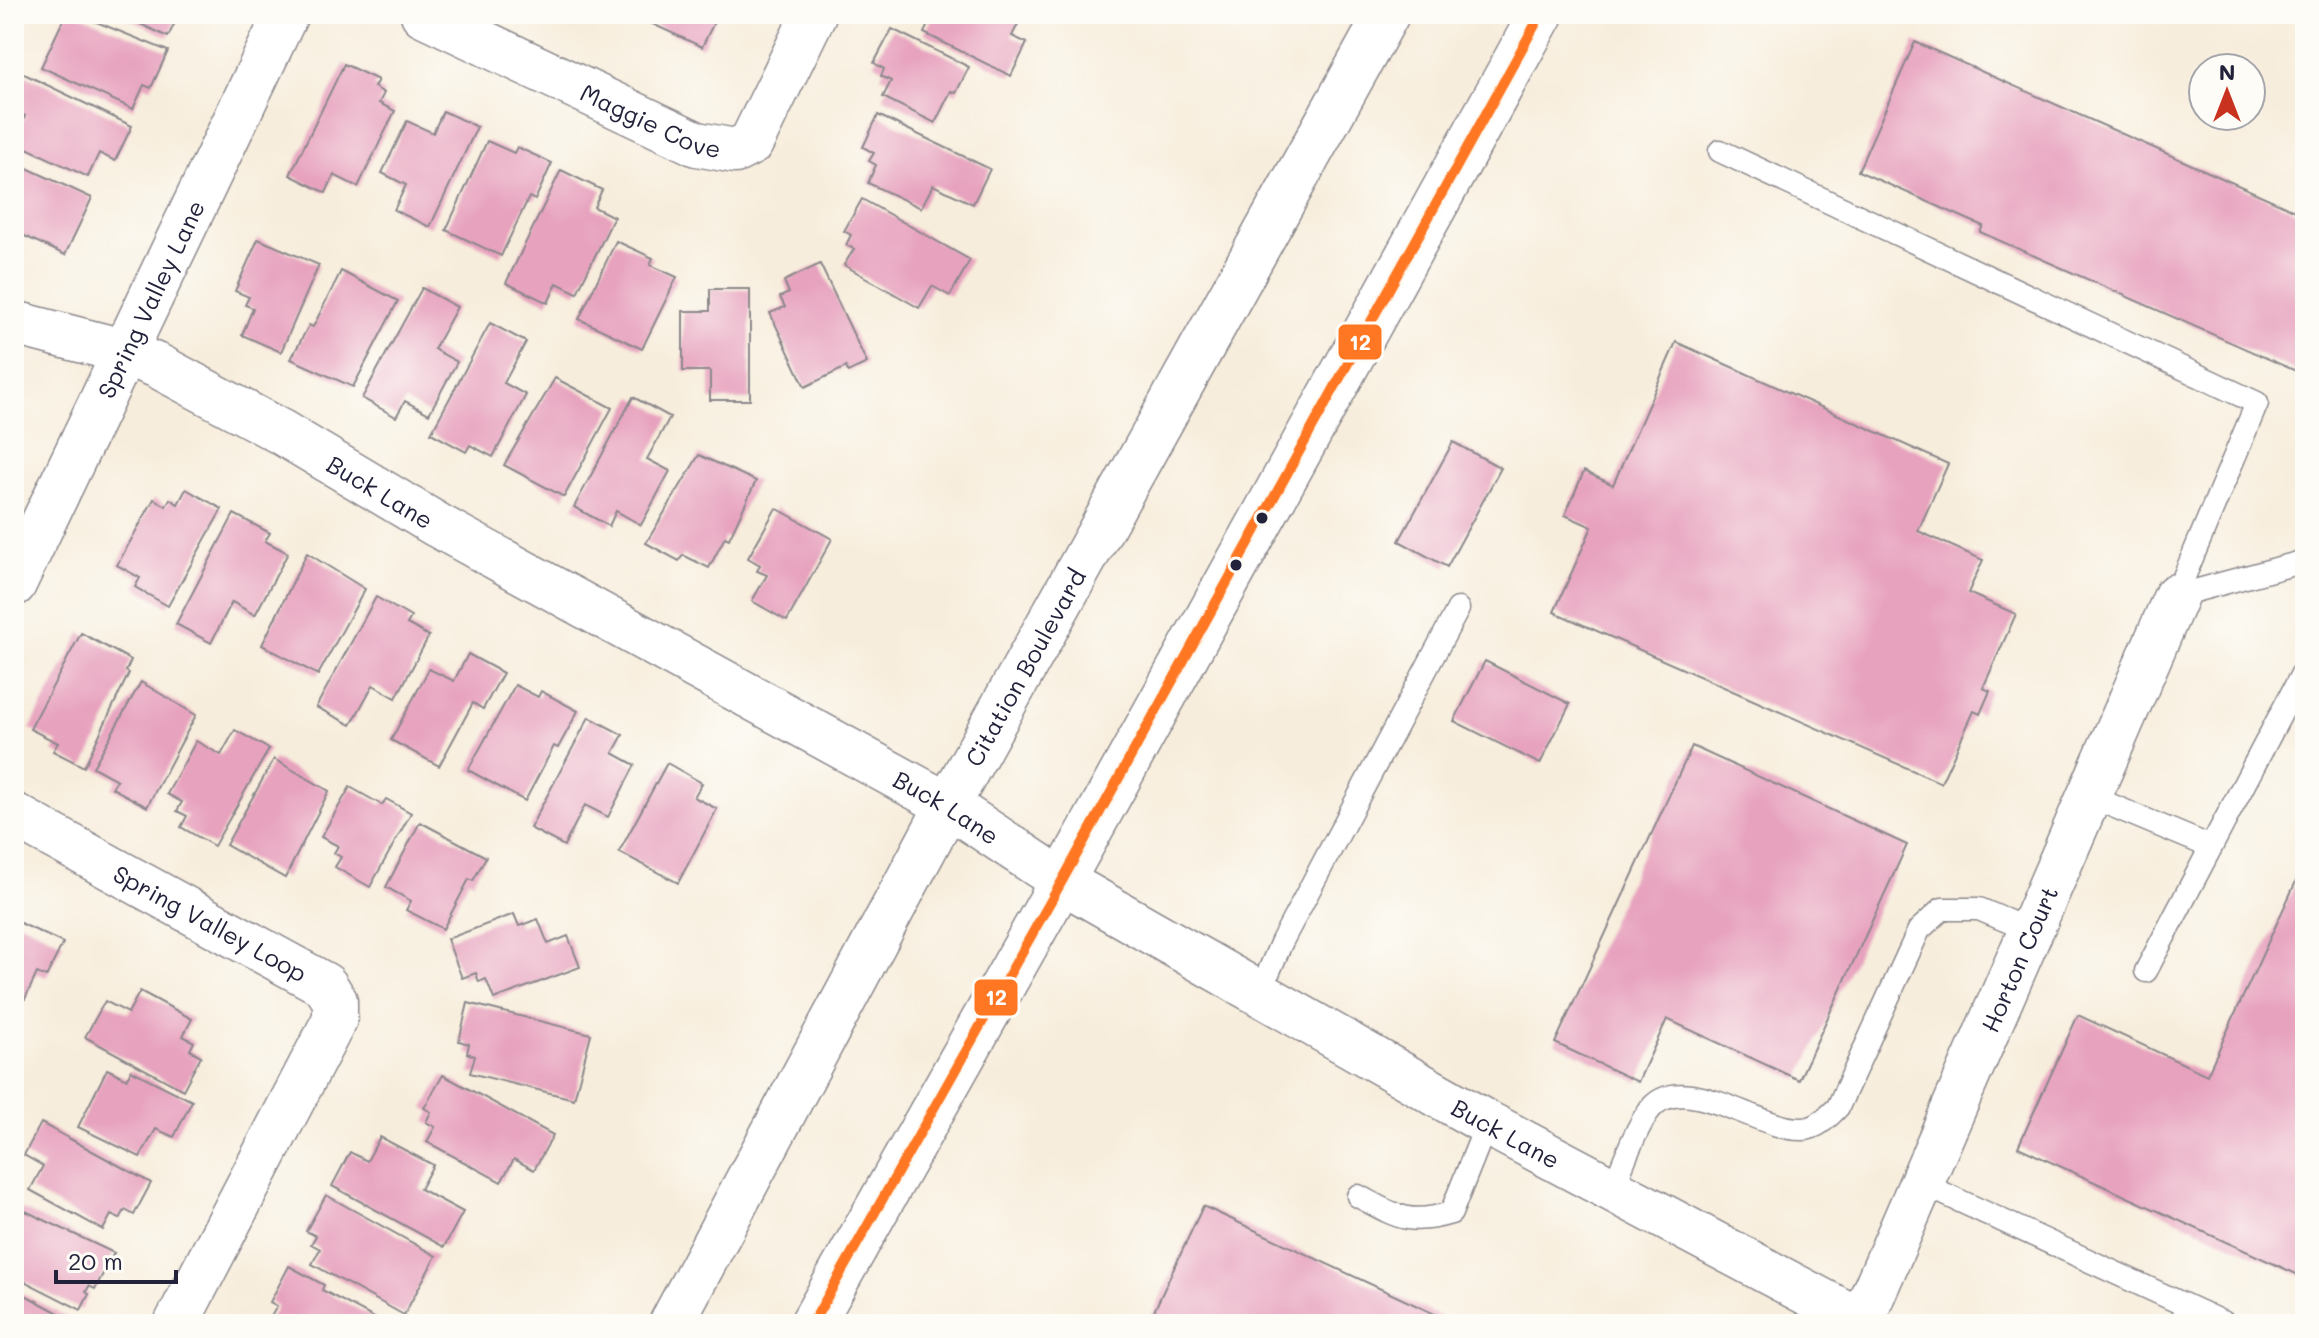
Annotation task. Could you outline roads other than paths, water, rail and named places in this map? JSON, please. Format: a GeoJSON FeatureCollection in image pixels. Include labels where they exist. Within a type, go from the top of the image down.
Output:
{"type":"FeatureCollection","features":[{"type":"Feature","properties":{"kind":"street","name":"Spring Valley Lane"},"geometry":{"type":"LineString","coordinates":[[14,584],[286,14]]}},
{"type":"Feature","properties":{"kind":"street","name":"Maggie Cove"},"geometry":{"type":"LineString","coordinates":[[423,14],[697,144],[735,151],[751,143],[814,14]]}},
{"type":"Feature","properties":{"kind":"street","name":"Citation Boulevard"},"geometry":{"type":"LineString","coordinates":[[671,1324],[948,805],[1387,14]]}},
{"type":"Feature","properties":{"kind":"street"},"geometry":{"type":"LineString","coordinates":[[812,1324],[1062,881],[1541,14]]}},
{"type":"Feature","properties":{"kind":"street","name":"Buck Lane"},"geometry":{"type":"LineString","coordinates":[[14,323],[57,331],[158,366],[281,432],[437,525],[948,805],[1062,881],[1487,1123],[1864,1323]]}},
{"type":"Feature","properties":{"kind":"street","name":"Horton Court"},"geometry":{"type":"LineString","coordinates":[[1864,1323],[1921,1183],[2176,596]]}},
{"type":"Feature","properties":{"kind":"street","name":"Spring Valley Loop"},"geometry":{"type":"LineString","coordinates":[[14,815],[325,985],[335,1001],[335,1019],[176,1324]]}},
{"type":"Feature","properties":{"kind":"lane"},"geometry":{"type":"LineString","coordinates":[[1720,151],[2257,403],[2176,596]]}},
{"type":"Feature","properties":{"kind":"lane"},"geometry":{"type":"LineString","coordinates":[[2176,596],[2305,561]]}},
{"type":"Feature","properties":{"kind":"lane"},"geometry":{"type":"LineString","coordinates":[[1260,992],[1282,941],[1458,609]]}},
{"type":"Feature","properties":{"kind":"lane"},"geometry":{"type":"LineString","coordinates":[[2146,971],[2305,668]]}},
{"type":"Feature","properties":{"kind":"lane"},"geometry":{"type":"LineString","coordinates":[[2089,796],[2211,847]]}},
{"type":"Feature","properties":{"kind":"lane"},"geometry":{"type":"LineString","coordinates":[[1612,1190],[1649,1110],[1678,1095],[1694,1095],[1783,1127],[1804,1129],[1819,1125],[1838,1107],[1919,930],[1942,909],[1979,909],[2031,931]]}},
{"type":"Feature","properties":{"kind":"lane"},"geometry":{"type":"LineString","coordinates":[[1358,1196],[1406,1221],[1427,1221],[1451,1213],[1487,1123]]}},
{"type":"Feature","properties":{"kind":"lane"},"geometry":{"type":"LineString","coordinates":[[1921,1183],[2187,1316],[2226,1324]]}}]}
